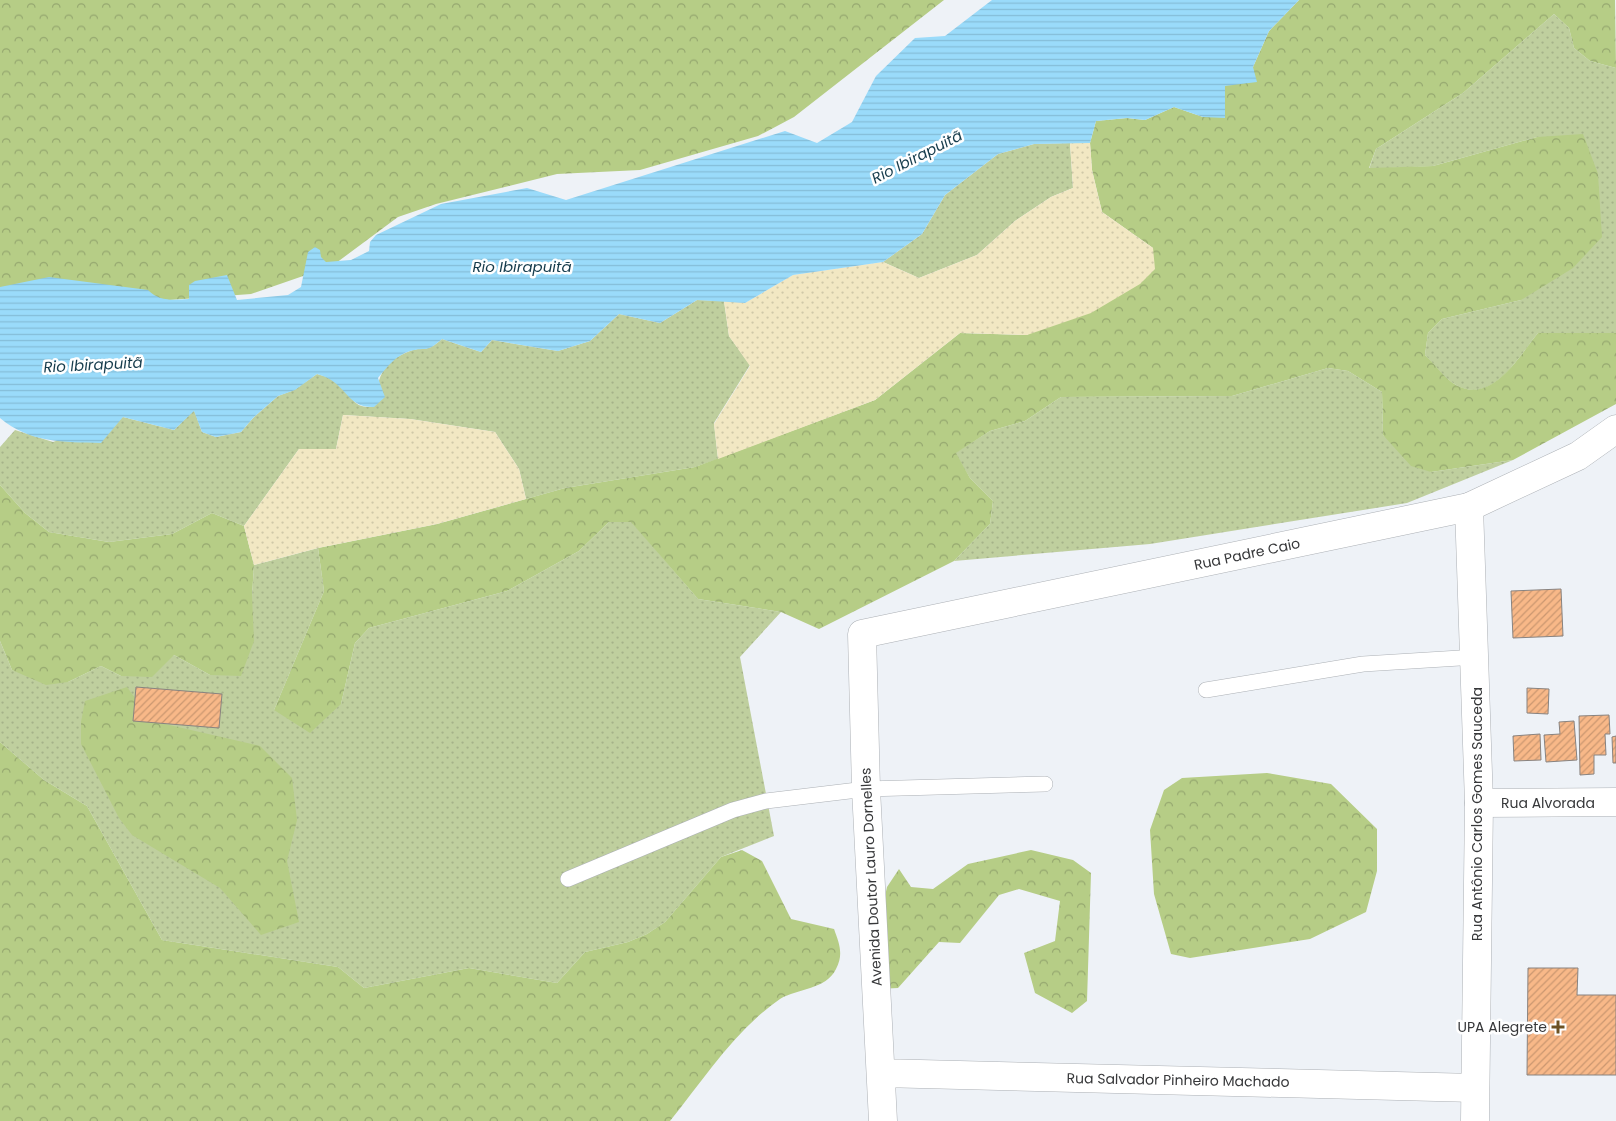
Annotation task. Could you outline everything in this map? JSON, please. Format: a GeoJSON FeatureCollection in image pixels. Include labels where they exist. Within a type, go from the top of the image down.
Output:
{"type":"FeatureCollection","features":[{"type":"Feature","properties":{"kind":"street","name":"Rua Padre Caio"},"geometry":{"type":"LineString","coordinates":[[862,634],[1469,508],[1578,456],[1616,429]]}},
{"type":"Feature","properties":{"kind":"street","name":"Rua Antônio Carlos Gomes Sauceda"},"geometry":{"type":"LineString","coordinates":[[1469,508],[1480,803],[1475,1121]]}},
{"type":"Feature","properties":{"kind":"street","name":"Avenida Doutor Lauro Dornelles"},"geometry":{"type":"LineString","coordinates":[[862,634],[866,789],[883,1121]]}},
{"type":"Feature","properties":{"kind":"street","name":"Rua Alvorada"},"geometry":{"type":"LineString","coordinates":[[1480,803],[1616,802]]}},
{"type":"Feature","properties":{"kind":"street","name":"Rua Salvador Pinheiro Machado"},"geometry":{"type":"LineString","coordinates":[[881,1073],[1475,1088]]}},
{"type":"Feature","properties":{"kind":"lane"},"geometry":{"type":"LineString","coordinates":[[1206,690],[1363,664],[1476,657]]}},
{"type":"Feature","properties":{"kind":"lane"},"geometry":{"type":"LineString","coordinates":[[568,879],[733,810],[766,801],[866,789],[1045,784]]}},
{"type":"Feature","properties":{"kind":"green space"},"geometry":{"type":"Polygon","coordinates":[[[0,0],[944,0],[794,117],[758,136],[640,170],[557,174],[436,204],[398,217],[332,266],[251,294],[169,300],[0,288],[0,0]]]}},
{"type":"Feature","properties":{"kind":"green space"},"geometry":{"type":"Polygon","coordinates":[[[1299,0],[1615,0],[1616,68],[1590,61],[1574,48],[1569,28],[1554,14],[1463,93],[1376,149],[1369,168],[1433,166],[1537,137],[1583,134],[1598,174],[1602,237],[1573,268],[1521,300],[1442,319],[1428,333],[1425,355],[1456,385],[1469,389],[1481,389],[1503,375],[1538,333],[1616,333],[1616,404],[1513,460],[1431,472],[1411,466],[1383,435],[1382,392],[1348,371],[1328,368],[1232,396],[1061,397],[1025,421],[990,431],[956,453],[970,478],[993,501],[990,524],[954,561],[819,629],[781,612],[698,599],[631,522],[609,522],[579,551],[507,591],[369,628],[355,643],[341,704],[310,733],[274,710],[324,591],[318,548],[437,524],[565,488],[695,467],[875,400],[960,333],[1027,335],[1153,248],[1102,212],[1092,170],[1090,143],[1096,121],[1127,118],[1145,120],[1174,107],[1203,117],[1225,86],[1253,67],[1269,31],[1299,0]]]}},
{"type":"Feature","properties":{"kind":"green space"},"geometry":{"type":"Polygon","coordinates":[[[1554,14],[1569,28],[1574,48],[1590,61],[1616,68],[1616,333],[1538,333],[1503,376],[1493,384],[1481,389],[1469,390],[1452,382],[1425,355],[1428,333],[1442,319],[1521,300],[1537,137],[1433,166],[1369,169],[1376,149],[1463,93],[1554,14]]]}},
{"type":"Feature","properties":{"kind":"green space"},"geometry":{"type":"Polygon","coordinates":[[[1070,143],[1073,188],[1051,197],[1015,221],[977,255],[919,278],[883,262],[922,234],[945,195],[998,154],[1034,144],[1070,143]]]}},
{"type":"Feature","properties":{"kind":"green space"},"geometry":{"type":"Polygon","coordinates":[[[697,300],[724,301],[729,336],[750,365],[714,423],[718,459],[695,467],[565,488],[526,499],[519,469],[495,432],[410,419],[343,415],[336,449],[299,449],[244,526],[212,513],[172,534],[109,542],[49,532],[25,513],[0,485],[0,447],[15,430],[53,442],[123,417],[174,430],[194,410],[202,432],[216,437],[241,432],[253,418],[278,396],[294,390],[317,374],[336,381],[356,403],[374,407],[379,380],[386,366],[392,360],[416,349],[429,348],[442,339],[481,352],[492,340],[558,351],[590,341],[619,314],[660,323],[697,300]]]}},
{"type":"Feature","properties":{"kind":"green space"},"geometry":{"type":"Polygon","coordinates":[[[1328,368],[1348,371],[1382,392],[1383,435],[1431,472],[1513,460],[1407,503],[1150,544],[954,561],[990,524],[993,501],[970,478],[955,453],[990,431],[1025,421],[1061,397],[1232,396],[1328,368]]]}},
{"type":"Feature","properties":{"kind":"green space"},"geometry":{"type":"Polygon","coordinates":[[[0,485],[25,513],[49,532],[109,542],[172,534],[212,513],[244,526],[254,565],[252,596],[254,641],[241,676],[210,675],[174,655],[152,677],[121,676],[101,666],[68,682],[46,685],[12,670],[0,641],[0,485]]]}},
{"type":"Feature","properties":{"kind":"green space"},"geometry":{"type":"Polygon","coordinates":[[[631,521],[698,599],[781,612],[740,657],[774,836],[721,857],[665,922],[647,934],[628,942],[585,952],[557,983],[469,968],[364,988],[338,967],[162,940],[87,806],[44,780],[0,742],[0,641],[12,670],[68,682],[101,666],[121,676],[174,655],[210,675],[252,596],[254,565],[318,548],[324,591],[274,710],[341,704],[355,643],[369,628],[507,591],[579,551],[609,522],[631,521]]]}},
{"type":"Feature","properties":{"kind":"green space"},"geometry":{"type":"Polygon","coordinates":[[[127,687],[152,721],[260,746],[292,778],[297,820],[287,861],[299,922],[261,935],[220,888],[132,835],[119,818],[81,744],[81,722],[85,701],[127,687]]]}},
{"type":"Feature","properties":{"kind":"green space"},"geometry":{"type":"Polygon","coordinates":[[[0,742],[44,780],[87,806],[162,940],[338,967],[364,988],[469,968],[557,983],[585,952],[628,942],[647,934],[665,922],[721,857],[742,850],[762,861],[791,919],[834,929],[839,944],[840,958],[836,969],[826,981],[780,999],[749,1025],[734,1040],[670,1121],[0,1121],[0,742]]]}},
{"type":"Feature","properties":{"kind":"green space"},"geometry":{"type":"Polygon","coordinates":[[[1267,773],[1331,784],[1377,829],[1377,871],[1366,912],[1310,939],[1190,958],[1171,954],[1154,894],[1150,830],[1164,790],[1182,778],[1267,773]]]}},
{"type":"Feature","properties":{"kind":"green space"},"geometry":{"type":"Polygon","coordinates":[[[1031,850],[1073,860],[1091,873],[1087,1001],[1072,1013],[1035,993],[1024,953],[1055,941],[1060,901],[1019,889],[999,895],[960,943],[939,942],[898,988],[878,989],[874,947],[887,887],[899,869],[911,887],[933,889],[968,864],[1031,850]]]}},
{"type":"Feature","properties":{"kind":"sand"},"geometry":{"type":"Polygon","coordinates":[[[1070,143],[1090,143],[1092,170],[1102,212],[1153,248],[1155,269],[1140,284],[1091,313],[1027,335],[960,333],[875,400],[718,459],[714,424],[750,366],[729,336],[724,301],[745,303],[793,275],[883,262],[919,278],[977,255],[1015,221],[1051,197],[1073,188],[1070,143]]]}},
{"type":"Feature","properties":{"kind":"sand"},"geometry":{"type":"Polygon","coordinates":[[[343,415],[410,419],[495,432],[519,469],[526,499],[437,524],[318,548],[254,565],[244,526],[299,449],[336,449],[343,415]]]}},
{"type":"Feature","properties":{"kind":"water","name":"Rio Ibirapuitã"},"geometry":{"type":"Polygon","coordinates":[[[992,0],[1299,0],[1269,31],[1253,67],[1257,82],[1225,86],[1225,118],[1203,117],[1174,107],[1145,120],[1127,118],[1096,121],[1090,143],[1034,144],[998,154],[945,195],[922,234],[883,262],[793,275],[745,303],[697,300],[660,323],[619,314],[590,341],[558,351],[492,340],[481,352],[442,339],[429,348],[410,351],[392,362],[378,378],[385,397],[374,407],[357,403],[335,383],[317,374],[295,390],[278,396],[253,418],[241,432],[216,437],[202,432],[194,411],[174,430],[123,417],[101,443],[48,440],[35,437],[11,426],[0,418],[0,287],[49,277],[148,290],[157,297],[178,300],[189,299],[189,285],[195,281],[227,275],[237,300],[288,295],[301,287],[308,252],[315,247],[320,250],[321,257],[326,262],[351,260],[369,251],[370,242],[376,235],[441,204],[527,188],[566,200],[785,131],[817,143],[852,122],[876,76],[915,38],[945,36],[992,0]]]}},
{"type":"Feature","properties":{"kind":"building"},"geometry":{"type":"Polygon","coordinates":[[[1561,589],[1563,636],[1513,638],[1511,591],[1561,589]]]}},
{"type":"Feature","properties":{"kind":"building"},"geometry":{"type":"Polygon","coordinates":[[[136,687],[222,694],[219,728],[133,721],[136,687]]]}},
{"type":"Feature","properties":{"kind":"building"},"geometry":{"type":"Polygon","coordinates":[[[1527,688],[1549,689],[1548,714],[1527,713],[1527,688]]]}},
{"type":"Feature","properties":{"kind":"building"},"geometry":{"type":"Polygon","coordinates":[[[1609,715],[1610,734],[1605,734],[1606,755],[1594,755],[1594,774],[1580,775],[1579,716],[1609,715]]]}},
{"type":"Feature","properties":{"kind":"building"},"geometry":{"type":"Polygon","coordinates":[[[1574,721],[1577,760],[1546,762],[1544,735],[1560,734],[1559,722],[1574,721]]]}},
{"type":"Feature","properties":{"kind":"building"},"geometry":{"type":"Polygon","coordinates":[[[1540,734],[1541,760],[1514,761],[1513,736],[1540,734]]]}},
{"type":"Feature","properties":{"kind":"building"},"geometry":{"type":"Polygon","coordinates":[[[1616,736],[1616,763],[1613,763],[1612,737],[1616,736]]]}},
{"type":"Feature","properties":{"kind":"building"},"geometry":{"type":"Polygon","coordinates":[[[1528,968],[1578,968],[1577,995],[1616,995],[1616,1075],[1527,1075],[1528,968]]]}},
{"type":"Feature","properties":{"kind":"place","name":"UPA Alegrete"},"geometry":{"type":"Point","coordinates":[1558,1027]}}]}
